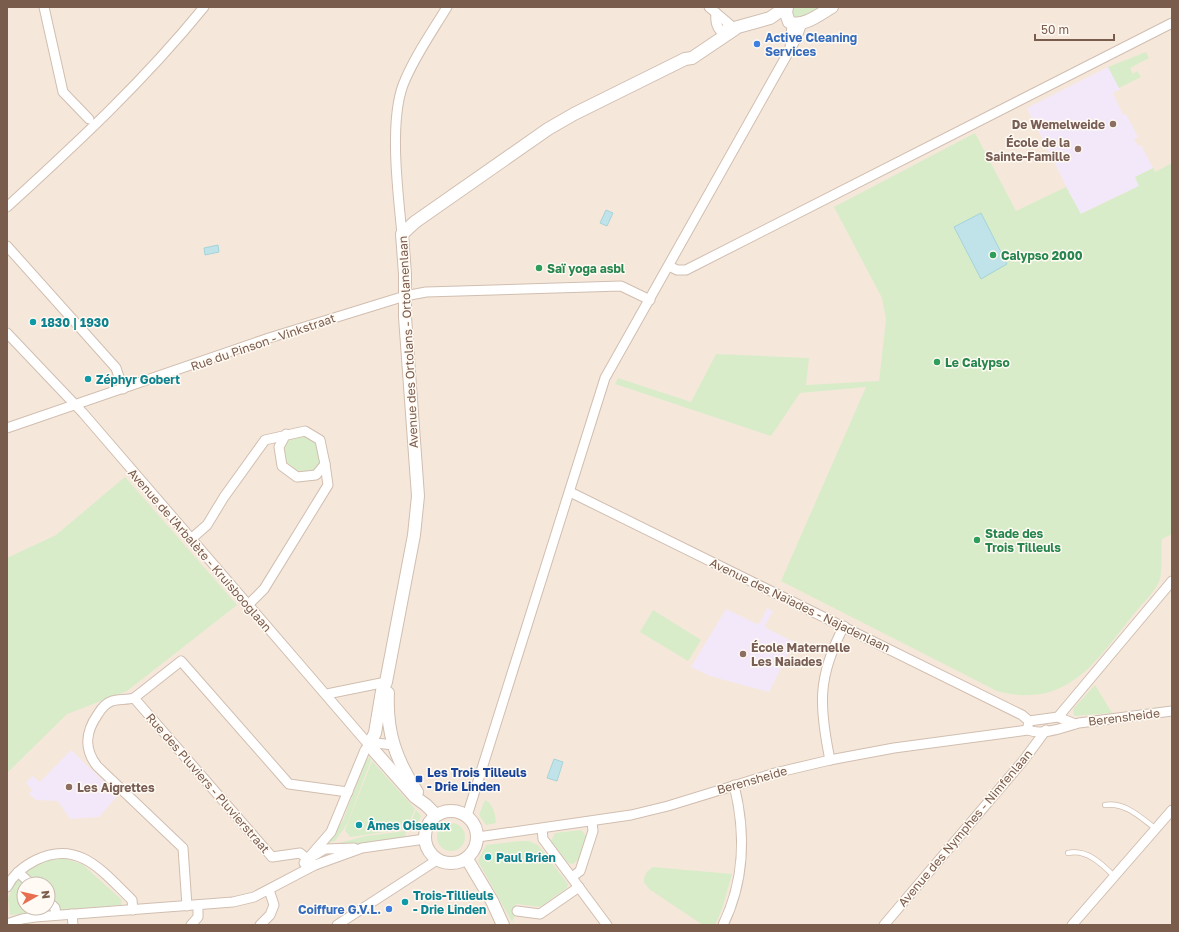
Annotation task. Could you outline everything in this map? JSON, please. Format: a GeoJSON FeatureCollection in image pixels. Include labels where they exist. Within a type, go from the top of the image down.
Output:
{"type":"FeatureCollection","features":[{"type":"Feature","properties":{"kind":"street"},"geometry":{"type":"LineString","coordinates":[[44,7],[63,92],[88,119]]}},
{"type":"Feature","properties":{"kind":"street"},"geometry":{"type":"LineString","coordinates":[[7,207],[106,115],[140,81],[176,42],[204,7]]}},
{"type":"Feature","properties":{"kind":"street","name":"Avenue des Ortolans - Ortolanenlaan"},"geometry":{"type":"LineString","coordinates":[[369,745],[375,733],[382,691],[385,684],[414,535],[418,496],[405,317],[396,118],[399,98],[411,68],[446,7]]}},
{"type":"Feature","properties":{"kind":"street"},"geometry":{"type":"LineString","coordinates":[[402,234],[415,222],[548,129],[574,114],[685,59],[692,58],[705,51],[726,32],[770,18],[791,16],[831,7]]}},
{"type":"Feature","properties":{"kind":"street"},"geometry":{"type":"LineString","coordinates":[[713,9],[726,32]]}},
{"type":"Feature","properties":{"kind":"street"},"geometry":{"type":"LineString","coordinates":[[713,9],[715,20],[726,32]]}},
{"type":"Feature","properties":{"kind":"street"},"geometry":{"type":"LineString","coordinates":[[467,816],[605,378],[790,48],[791,16]]}},
{"type":"Feature","properties":{"kind":"street"},"geometry":{"type":"LineString","coordinates":[[669,266],[677,270],[686,270],[1172,23]]}},
{"type":"Feature","properties":{"kind":"street"},"geometry":{"type":"LineString","coordinates":[[7,246],[116,368],[123,389]]}},
{"type":"Feature","properties":{"kind":"street","name":"Rue du Pinson - Vinkstraat"},"geometry":{"type":"LineString","coordinates":[[7,428],[75,406],[269,338],[405,296],[426,292],[621,286],[650,300]]}},
{"type":"Feature","properties":{"kind":"street","name":"Avenue de l'Arbalète - Kruisbooglaan"},"geometry":{"type":"LineString","coordinates":[[7,333],[83,413],[248,605],[327,694],[380,759],[415,797],[426,804],[436,815]]}},
{"type":"Feature","properties":{"kind":"street"},"geometry":{"type":"LineString","coordinates":[[191,539],[207,525],[224,497],[265,440],[286,434],[305,431],[320,440],[328,485],[264,589],[248,605]]}},
{"type":"Feature","properties":{"kind":"street"},"geometry":{"type":"LineString","coordinates":[[286,434],[279,447],[282,466],[297,477],[316,475],[325,464]]}},
{"type":"Feature","properties":{"kind":"street","name":"Avenue des Naïades - Najadenlaan"},"geometry":{"type":"LineString","coordinates":[[570,492],[1022,715],[1028,726]]}},
{"type":"Feature","properties":{"kind":"street"},"geometry":{"type":"LineString","coordinates":[[1058,717],[1172,581]]}},
{"type":"Feature","properties":{"kind":"street"},"geometry":{"type":"LineString","coordinates":[[830,760],[822,720],[822,694],[828,659],[844,626]]}},
{"type":"Feature","properties":{"kind":"street"},"geometry":{"type":"LineString","coordinates":[[187,906],[183,848],[97,766],[89,752],[87,740],[88,732],[101,709],[112,701],[134,698],[181,661],[289,784],[348,792]]}},
{"type":"Feature","properties":{"kind":"street"},"geometry":{"type":"LineString","coordinates":[[327,694],[385,684]]}},
{"type":"Feature","properties":{"kind":"street","name":"Avenue des Ortolans - Ortolanenlaan"},"geometry":{"type":"LineString","coordinates":[[385,684],[388,692],[387,707],[394,749],[426,804]]}},
{"type":"Feature","properties":{"kind":"street","name":"Rue des Pluviers - Pluvierstraat"},"geometry":{"type":"LineString","coordinates":[[134,698],[272,857],[300,853],[312,862]]}},
{"type":"Feature","properties":{"kind":"street","name":"Berensheide"},"geometry":{"type":"LineString","coordinates":[[1028,726],[1034,732],[1065,728],[1075,724],[1172,711]]}},
{"type":"Feature","properties":{"kind":"street","name":"Berensheide"},"geometry":{"type":"LineString","coordinates":[[478,837],[592,822],[650,812],[775,773],[830,760],[1028,726],[1058,717],[1075,724]]}},
{"type":"Feature","properties":{"kind":"street","name":"Avenue des Nymphes - Nimfenlaan"},"geometry":{"type":"LineString","coordinates":[[884,925],[1023,761],[1046,730]]}},
{"type":"Feature","properties":{"kind":"street"},"geometry":{"type":"LineString","coordinates":[[312,862],[331,832],[365,750],[369,745],[376,743],[394,749],[390,758],[380,759]]}},
{"type":"Feature","properties":{"kind":"street"},"geometry":{"type":"LineString","coordinates":[[722,925],[733,902],[742,864],[743,833],[734,785]]}},
{"type":"Feature","properties":{"kind":"street"},"geometry":{"type":"LineString","coordinates":[[1072,925],[1172,810]]}},
{"type":"Feature","properties":{"kind":"street"},"geometry":{"type":"LineString","coordinates":[[448,811],[459,812],[467,816],[475,825],[478,837],[474,851],[467,859],[457,863],[451,864],[437,860],[427,848],[425,839],[426,830],[436,815],[448,811]]}},
{"type":"Feature","properties":{"kind":"street"},"geometry":{"type":"LineString","coordinates":[[572,878],[580,871],[593,831],[592,822]]}},
{"type":"Feature","properties":{"kind":"street"},"geometry":{"type":"LineString","coordinates":[[542,829],[543,839],[607,925]]}},
{"type":"Feature","properties":{"kind":"street"},"geometry":{"type":"LineString","coordinates":[[56,915],[198,906],[233,902],[254,897],[269,890],[312,862],[362,848],[425,839]]}},
{"type":"Feature","properties":{"kind":"street"},"geometry":{"type":"LineString","coordinates":[[7,887],[10,880],[18,872],[40,858],[63,853],[76,854],[89,860],[132,900],[133,910]]}},
{"type":"Feature","properties":{"kind":"street"},"geometry":{"type":"LineString","coordinates":[[467,859],[492,901],[503,925]]}},
{"type":"Feature","properties":{"kind":"street"},"geometry":{"type":"LineString","coordinates":[[337,925],[437,860]]}},
{"type":"Feature","properties":{"kind":"street"},"geometry":{"type":"LineString","coordinates":[[18,872],[22,876]]}},
{"type":"Feature","properties":{"kind":"street"},"geometry":{"type":"LineString","coordinates":[[517,911],[540,914],[579,887]]}},
{"type":"Feature","properties":{"kind":"street"},"geometry":{"type":"LineString","coordinates":[[260,925],[270,916],[274,905],[269,890]]}},
{"type":"Feature","properties":{"kind":"street"},"geometry":{"type":"LineString","coordinates":[[191,925],[198,917],[198,906]]}},
{"type":"Feature","properties":{"kind":"street"},"geometry":{"type":"LineString","coordinates":[[72,914],[73,925]]}},
{"type":"Feature","properties":{"kind":"street"},"geometry":{"type":"LineString","coordinates":[[7,924],[22,919],[48,916]]}},
{"type":"Feature","properties":{"kind":"lane"},"geometry":{"type":"LineString","coordinates":[[1105,805],[1114,803],[1123,806],[1156,828]]}},
{"type":"Feature","properties":{"kind":"lane"},"geometry":{"type":"LineString","coordinates":[[1068,853],[1075,851],[1097,859],[1114,876]]}},
{"type":"Feature","properties":{"kind":"shaded area"},"geometry":{"type":"Polygon","coordinates":[[[7,7],[1172,7],[1172,925],[7,925],[7,7]]]}},
{"type":"Feature","properties":{"kind":"shaded area","name":"École de la Sainte-Famille"},"geometry":{"type":"Polygon","coordinates":[[[1108,67],[1120,89],[1113,93],[1123,115],[1126,114],[1138,137],[1134,139],[1138,146],[1141,145],[1153,168],[1135,177],[1139,186],[1080,214],[1027,108],[1108,67]]]}},
{"type":"Feature","properties":{"kind":"shaded area","name":"École Maternelle Les Naiades"},"geometry":{"type":"Polygon","coordinates":[[[767,608],[773,611],[765,625],[766,628],[794,642],[769,692],[710,676],[691,667],[726,609],[757,624],[760,623],[767,608]]]}},
{"type":"Feature","properties":{"kind":"shaded area","name":"Les Aigrettes"},"geometry":{"type":"Polygon","coordinates":[[[71,750],[118,795],[99,817],[70,819],[58,801],[36,800],[29,794],[32,790],[26,783],[32,776],[40,782],[71,750]]]}},
{"type":"Feature","properties":{"kind":"green space"},"geometry":{"type":"Polygon","coordinates":[[[792,7],[823,7],[796,18],[793,16],[791,9],[792,7]]]}},
{"type":"Feature","properties":{"kind":"green space"},"geometry":{"type":"Polygon","coordinates":[[[1146,52],[1149,58],[1130,68],[1133,74],[1137,71],[1141,77],[1119,88],[1108,67],[1146,52]]]}},
{"type":"Feature","properties":{"kind":"green space"},"geometry":{"type":"Polygon","coordinates":[[[975,133],[1016,211],[1066,187],[1081,214],[1139,186],[1135,177],[1153,168],[1155,172],[1172,163],[1172,534],[1162,539],[1161,573],[1157,586],[1116,637],[1089,668],[1074,680],[1058,689],[1040,694],[1020,695],[997,691],[781,581],[866,387],[800,393],[771,436],[615,384],[618,378],[691,402],[716,354],[809,358],[806,385],[879,381],[886,320],[882,298],[834,207],[975,133]]]}},
{"type":"Feature","properties":{"kind":"green space"},"geometry":{"type":"Polygon","coordinates":[[[304,436],[319,445],[322,460],[314,472],[299,475],[285,467],[282,449],[288,440],[304,436]]]}},
{"type":"Feature","properties":{"kind":"green space"},"geometry":{"type":"Polygon","coordinates":[[[125,477],[237,605],[127,691],[67,714],[7,773],[7,558],[56,535],[125,477]]]}},
{"type":"Feature","properties":{"kind":"green space"},"geometry":{"type":"Polygon","coordinates":[[[653,610],[701,640],[688,661],[640,632],[653,610]]]}},
{"type":"Feature","properties":{"kind":"green space"},"geometry":{"type":"Polygon","coordinates":[[[1095,685],[1112,713],[1074,716],[1073,709],[1095,685]]]}},
{"type":"Feature","properties":{"kind":"green space"},"geometry":{"type":"Polygon","coordinates":[[[370,757],[371,760],[347,824],[335,841],[328,843],[343,820],[365,761],[370,757]]]}},
{"type":"Feature","properties":{"kind":"green space"},"geometry":{"type":"Polygon","coordinates":[[[372,761],[415,809],[406,829],[350,837],[345,830],[372,761]]]}},
{"type":"Feature","properties":{"kind":"green space"},"geometry":{"type":"Polygon","coordinates":[[[485,800],[492,807],[496,823],[486,825],[479,815],[485,800]]]}},
{"type":"Feature","properties":{"kind":"green space"},"geometry":{"type":"Polygon","coordinates":[[[416,810],[421,816],[416,828],[408,828],[416,810]]]}},
{"type":"Feature","properties":{"kind":"green space"},"geometry":{"type":"Polygon","coordinates":[[[451,823],[461,827],[465,837],[461,847],[451,851],[441,847],[437,837],[441,827],[451,823]]]}},
{"type":"Feature","properties":{"kind":"green space"},"geometry":{"type":"Polygon","coordinates":[[[581,830],[587,837],[579,859],[573,864],[568,863],[551,841],[555,833],[581,830]]]}},
{"type":"Feature","properties":{"kind":"green space"},"geometry":{"type":"Polygon","coordinates":[[[406,831],[405,837],[348,846],[331,845],[366,836],[406,831]]]}},
{"type":"Feature","properties":{"kind":"green space"},"geometry":{"type":"Polygon","coordinates":[[[529,841],[538,845],[568,884],[567,888],[540,907],[515,905],[516,914],[512,922],[478,861],[486,845],[529,841]]]}},
{"type":"Feature","properties":{"kind":"green space"},"geometry":{"type":"Polygon","coordinates":[[[62,858],[82,864],[122,900],[121,905],[56,911],[56,876],[22,876],[40,862],[62,858]]]}},
{"type":"Feature","properties":{"kind":"green space"},"geometry":{"type":"Polygon","coordinates":[[[653,867],[732,874],[722,909],[715,925],[703,925],[649,889],[644,882],[645,875],[653,867]]]}},
{"type":"Feature","properties":{"kind":"green space"},"geometry":{"type":"Polygon","coordinates":[[[16,882],[16,914],[10,915],[8,899],[16,882]]]}},
{"type":"Feature","properties":{"kind":"water"},"geometry":{"type":"Polygon","coordinates":[[[606,210],[613,213],[607,226],[600,223],[606,210]]]}},
{"type":"Feature","properties":{"kind":"water"},"geometry":{"type":"Polygon","coordinates":[[[981,213],[1007,264],[981,279],[954,227],[981,213]]]}},
{"type":"Feature","properties":{"kind":"water"},"geometry":{"type":"Polygon","coordinates":[[[218,245],[219,252],[205,255],[204,248],[218,245]]]}},
{"type":"Feature","properties":{"kind":"water"},"geometry":{"type":"Polygon","coordinates":[[[554,759],[563,762],[557,781],[547,778],[554,759]]]}},
{"type":"Feature","properties":{"kind":"place","name":"Active Cleaning Services"},"geometry":{"type":"Point","coordinates":[757,44]}},
{"type":"Feature","properties":{"kind":"place","name":"De Wemelweide"},"geometry":{"type":"Point","coordinates":[1113,124]}},
{"type":"Feature","properties":{"kind":"place","name":"École de la Sainte-Famille"},"geometry":{"type":"Point","coordinates":[1078,149]}},
{"type":"Feature","properties":{"kind":"place","name":"Calypso 2000"},"geometry":{"type":"Point","coordinates":[993,255]}},
{"type":"Feature","properties":{"kind":"place","name":"Saï yoga asbl"},"geometry":{"type":"Point","coordinates":[539,268]}},
{"type":"Feature","properties":{"kind":"place","name":"1830 | 1930"},"geometry":{"type":"Point","coordinates":[33,322]}},
{"type":"Feature","properties":{"kind":"place","name":"Le Calypso"},"geometry":{"type":"Point","coordinates":[937,362]}},
{"type":"Feature","properties":{"kind":"place","name":"Zéphyr Gobert"},"geometry":{"type":"Point","coordinates":[88,379]}},
{"type":"Feature","properties":{"kind":"place","name":"Stade des Trois Tilleuls"},"geometry":{"type":"Point","coordinates":[977,540]}},
{"type":"Feature","properties":{"kind":"place","name":"École Maternelle Les Naiades"},"geometry":{"type":"Point","coordinates":[743,654]}},
{"type":"Feature","properties":{"kind":"place","name":"Les Trois Tilleuls - Drie Linden"},"geometry":{"type":"Point","coordinates":[419,779]}},
{"type":"Feature","properties":{"kind":"place","name":"Les Aigrettes"},"geometry":{"type":"Point","coordinates":[69,787]}},
{"type":"Feature","properties":{"kind":"place","name":"Âmes Oiseaux"},"geometry":{"type":"Point","coordinates":[359,825]}},
{"type":"Feature","properties":{"kind":"place","name":"Paul Brien"},"geometry":{"type":"Point","coordinates":[488,857]}},
{"type":"Feature","properties":{"kind":"place","name":"Trois-Tillieuls - Drie Linden"},"geometry":{"type":"Point","coordinates":[405,902]}},
{"type":"Feature","properties":{"kind":"place","name":"Coiffure G.V.L."},"geometry":{"type":"Point","coordinates":[389,909]}}]}
